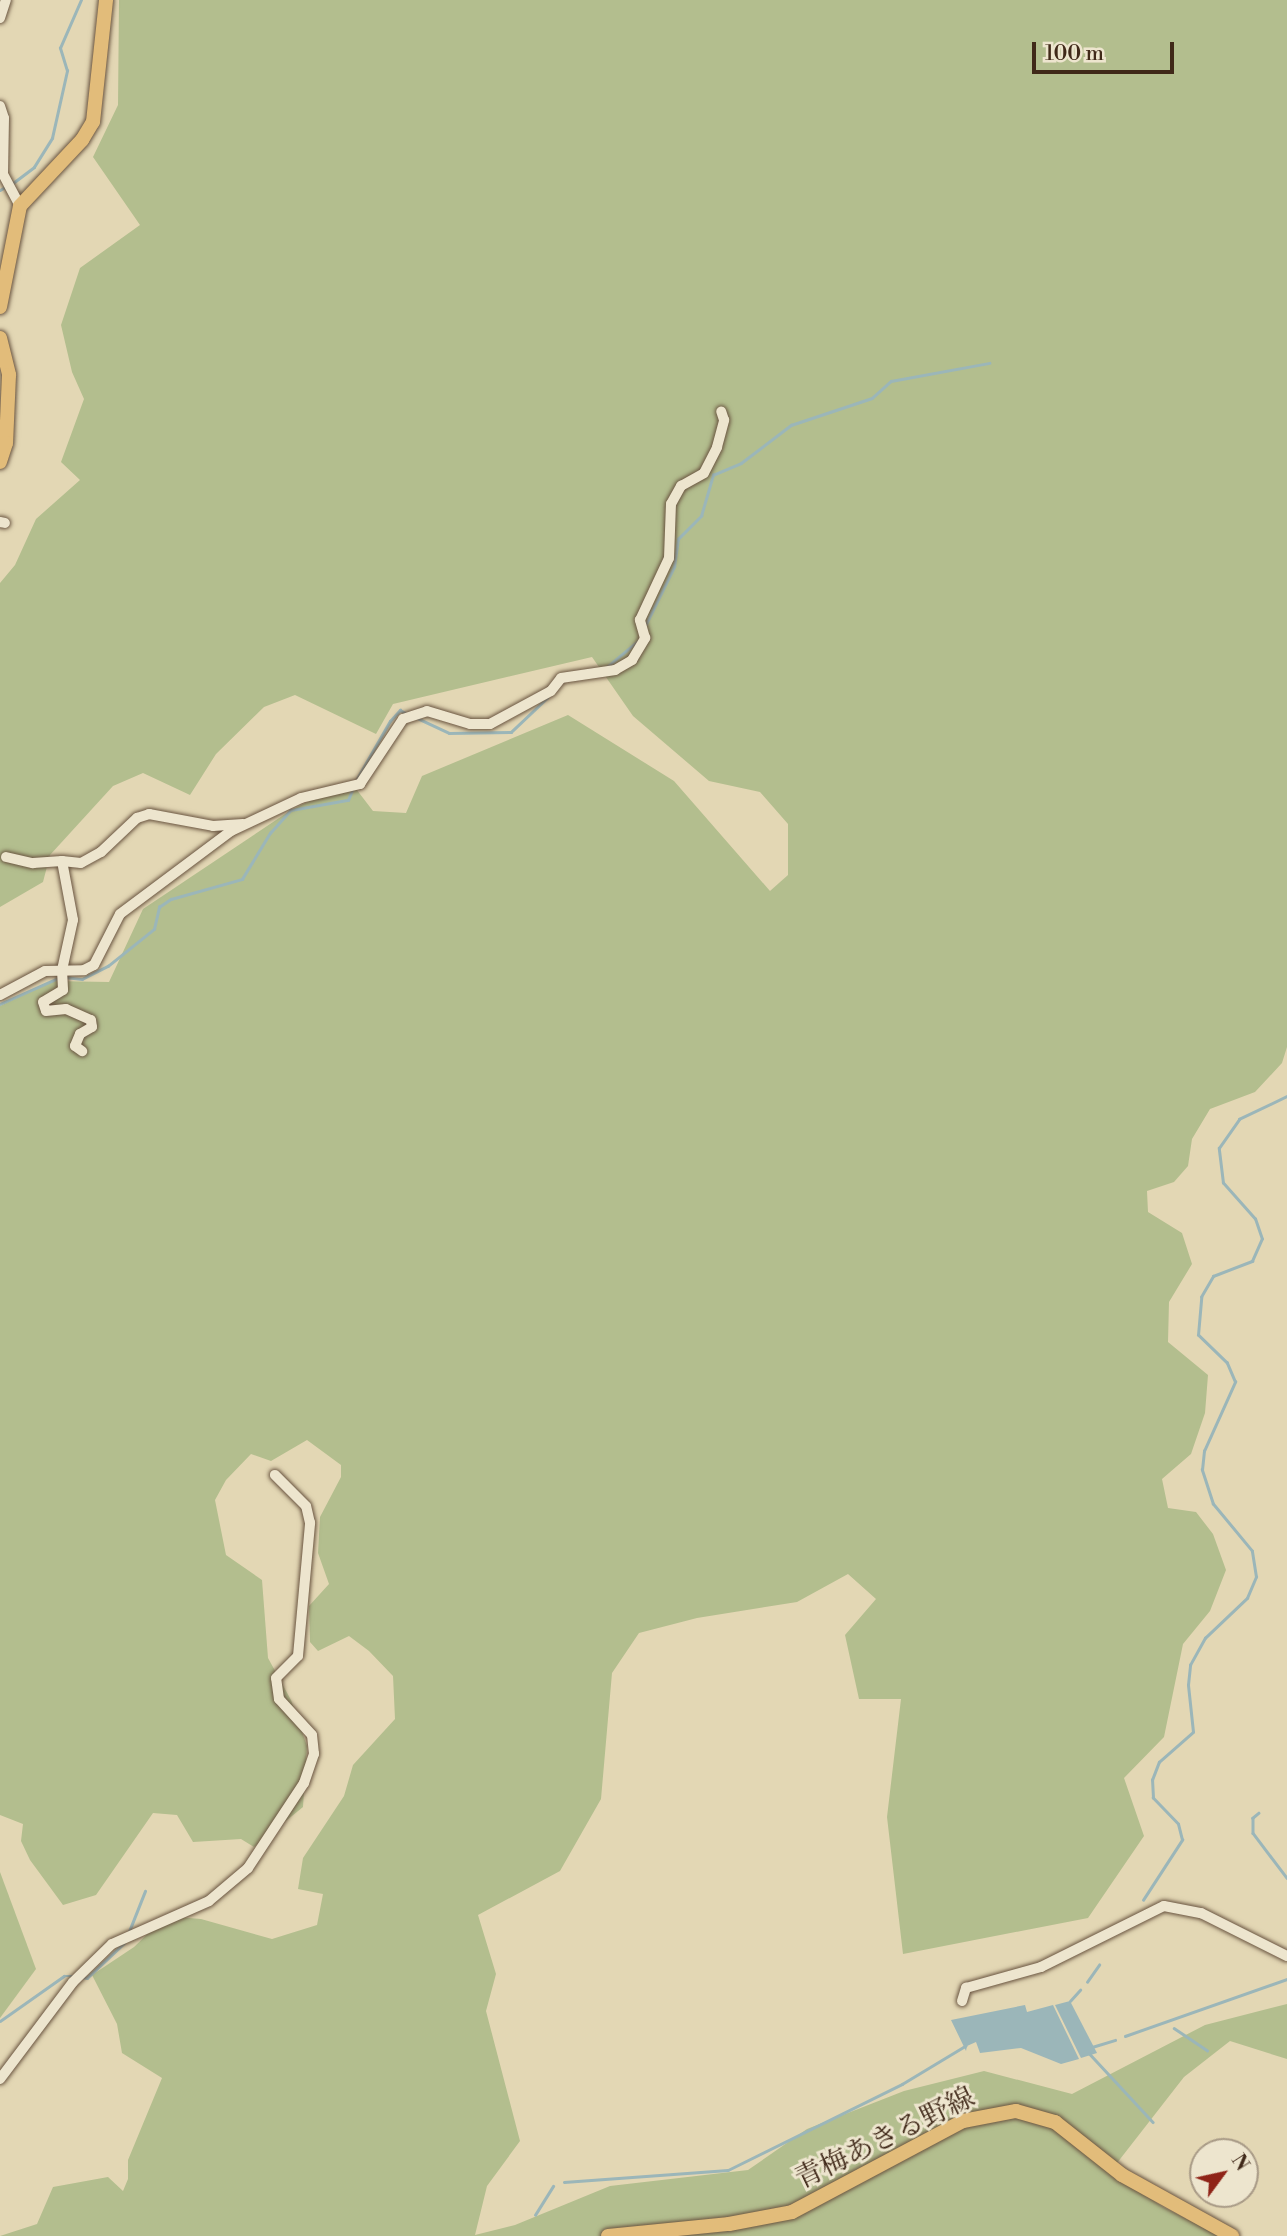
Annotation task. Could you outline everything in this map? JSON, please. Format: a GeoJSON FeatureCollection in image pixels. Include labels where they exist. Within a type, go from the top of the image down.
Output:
{"type":"FeatureCollection","features":[{"type":"Feature","properties":{"kind":"main road"},"geometry":{"type":"LineString","coordinates":[[0,307],[20,206],[82,140],[93,122],[106,0]]}},
{"type":"Feature","properties":{"kind":"main road"},"geometry":{"type":"LineString","coordinates":[[0,338],[9,375],[1,457]]}},
{"type":"Feature","properties":{"kind":"main road","name":"青梅あきる野線"},"geometry":{"type":"LineString","coordinates":[[608,2236],[729,2224],[792,2211],[963,2121],[1016,2111],[1055,2122],[1122,2175],[1233,2236]]}},
{"type":"Feature","properties":{"kind":"street"},"geometry":{"type":"LineString","coordinates":[[0,18],[6,0]]}},
{"type":"Feature","properties":{"kind":"street"},"geometry":{"type":"LineString","coordinates":[[0,106],[5,180],[20,206]]}},
{"type":"Feature","properties":{"kind":"street"},"geometry":{"type":"LineString","coordinates":[[0,995],[45,971],[84,970],[94,965],[120,914],[231,831],[301,798],[360,784],[370,763],[409,716],[427,711],[470,724],[490,724],[551,691],[561,678],[615,670],[632,660],[645,638],[640,620],[669,558],[671,504],[681,486],[704,473],[717,447],[724,420],[721,411]]}},
{"type":"Feature","properties":{"kind":"street"},"geometry":{"type":"LineString","coordinates":[[6,857],[33,863],[62,860],[81,863],[91,858],[137,818],[149,814],[213,826],[249,824]]}},
{"type":"Feature","properties":{"kind":"street"},"geometry":{"type":"LineString","coordinates":[[62,860],[73,920],[62,970],[62,990],[43,1002],[46,1011],[66,1009],[91,1020],[92,1027],[80,1034],[75,1046],[82,1051]]}},
{"type":"Feature","properties":{"kind":"street"},"geometry":{"type":"LineString","coordinates":[[0,2079],[74,1982],[121,1937],[209,1900],[248,1868],[304,1783],[312,1760],[312,1735],[279,1699],[276,1678],[298,1656],[310,1524],[306,1506],[275,1475]]}},
{"type":"Feature","properties":{"kind":"street"},"geometry":{"type":"LineString","coordinates":[[962,2001],[966,1988],[1041,1968],[1164,1906],[1201,1913],[1287,1956]]}},
{"type":"Feature","properties":{"kind":"green space"},"geometry":{"type":"Polygon","coordinates":[[[119,0],[1287,0],[1287,1047],[1282,1063],[1255,1092],[1210,1109],[1192,1139],[1188,1166],[1174,1182],[1147,1191],[1148,1212],[1182,1233],[1192,1264],[1169,1302],[1168,1342],[1208,1375],[1205,1413],[1191,1454],[1162,1479],[1168,1508],[1196,1512],[1213,1534],[1226,1570],[1210,1611],[1183,1644],[1164,1737],[1124,1778],[1144,1836],[1088,1918],[903,1954],[887,1817],[901,1699],[859,1699],[845,1635],[876,1599],[848,1574],[797,1602],[697,1618],[639,1633],[612,1673],[601,1799],[560,1871],[478,1915],[496,1974],[486,2011],[520,2141],[487,2186],[475,2235],[515,2225],[610,2186],[748,2170],[807,2129],[904,2091],[984,2071],[1072,2094],[1205,2025],[1287,2004],[1287,2059],[1230,2041],[1184,2077],[1110,2172],[1163,2207],[1220,2236],[0,2236],[37,2224],[53,2187],[108,2177],[123,2191],[128,2179],[128,2160],[162,2078],[122,2053],[117,2024],[92,1975],[134,1947],[166,1916],[201,1919],[272,1939],[317,1925],[323,1894],[298,1889],[303,1858],[344,1796],[353,1765],[395,1719],[393,1676],[369,1651],[349,1636],[318,1651],[310,1642],[309,1606],[329,1584],[318,1553],[320,1517],[341,1477],[341,1465],[307,1440],[271,1461],[251,1454],[226,1480],[215,1500],[226,1555],[262,1580],[268,1658],[291,1700],[307,1746],[303,1807],[254,1847],[241,1839],[193,1842],[177,1815],[153,1813],[96,1895],[63,1905],[30,1860],[21,1841],[23,1824],[0,1815],[0,1006],[52,981],[109,982],[143,909],[291,810],[350,781],[373,811],[406,813],[422,776],[568,715],[674,781],[770,891],[788,875],[788,824],[760,792],[709,781],[633,716],[592,657],[393,704],[376,734],[295,695],[264,707],[216,754],[190,795],[143,773],[113,786],[50,855],[43,882],[0,907],[0,583],[15,565],[36,519],[80,480],[61,462],[84,399],[72,372],[61,325],[80,268],[140,225],[93,157],[118,105],[119,0]]]}},
{"type":"Feature","properties":{"kind":"green space"},"geometry":{"type":"Polygon","coordinates":[[[0,1872],[36,1969],[0,2018],[0,1872]]]}},
{"type":"Feature","properties":{"kind":"water"},"geometry":{"type":"Polygon","coordinates":[[[1070,2001],[1097,2053],[1081,2058],[1055,2005],[1070,2001]]]}},
{"type":"Feature","properties":{"kind":"water"},"geometry":{"type":"Polygon","coordinates":[[[1025,2005],[1027,2012],[1053,2005],[1079,2059],[1061,2064],[1021,2048],[980,2053],[976,2042],[967,2046],[966,2051],[951,2020],[1025,2005]]]}},
{"type":"Feature","properties":{"kind":"waterway"},"geometry":{"type":"LineString","coordinates":[[13,183],[34,167],[52,138],[67,71],[60,48],[81,0]]}},
{"type":"Feature","properties":{"kind":"waterway"},"geometry":{"type":"LineString","coordinates":[[0,190],[7,186]]}},
{"type":"Feature","properties":{"kind":"waterway"},"geometry":{"type":"LineString","coordinates":[[645,626],[674,567],[678,539],[701,516],[713,475],[741,463],[791,425],[872,398],[891,381],[989,363]]}},
{"type":"Feature","properties":{"kind":"waterway"},"geometry":{"type":"LineString","coordinates":[[608,666],[638,641]]}},
{"type":"Feature","properties":{"kind":"waterway"},"geometry":{"type":"LineString","coordinates":[[417,718],[449,733],[511,732],[547,698]]}},
{"type":"Feature","properties":{"kind":"waterway"},"geometry":{"type":"LineString","coordinates":[[355,782],[390,721],[400,710],[408,714]]}},
{"type":"Feature","properties":{"kind":"waterway"},"geometry":{"type":"LineString","coordinates":[[65,977],[82,979],[108,966],[154,929],[159,907],[171,899],[242,879],[270,833],[291,810],[348,800],[353,788]]}},
{"type":"Feature","properties":{"kind":"waterway"},"geometry":{"type":"LineString","coordinates":[[0,1004],[58,978]]}},
{"type":"Feature","properties":{"kind":"waterway"},"geometry":{"type":"LineString","coordinates":[[1143,1900],[1182,1840],[1178,1824],[1153,1798],[1152,1780],[1159,1762],[1193,1732],[1188,1685],[1190,1665],[1205,1638],[1247,1598],[1256,1577],[1252,1551],[1213,1504],[1202,1470],[1204,1451],[1235,1382],[1227,1363],[1198,1335],[1201,1297],[1213,1276],[1252,1261],[1262,1239],[1255,1219],[1223,1183],[1219,1148],[1239,1119],[1287,1096]]}},
{"type":"Feature","properties":{"kind":"waterway"},"geometry":{"type":"LineString","coordinates":[[1259,1813],[1253,1818],[1253,1833],[1287,1878]]}},
{"type":"Feature","properties":{"kind":"waterway"},"geometry":{"type":"LineString","coordinates":[[128,1934],[145,1891]]}},
{"type":"Feature","properties":{"kind":"waterway"},"geometry":{"type":"LineString","coordinates":[[82,1977],[87,1978],[124,1943]]}},
{"type":"Feature","properties":{"kind":"waterway"},"geometry":{"type":"LineString","coordinates":[[1087,1982],[1099,1965]]}},
{"type":"Feature","properties":{"kind":"waterway"},"geometry":{"type":"LineString","coordinates":[[0,2021],[64,1976],[75,1976]]}},
{"type":"Feature","properties":{"kind":"waterway"},"geometry":{"type":"LineString","coordinates":[[1125,2036],[1287,1979]]}},
{"type":"Feature","properties":{"kind":"waterway"},"geometry":{"type":"LineString","coordinates":[[1070,2001],[1080,1990]]}},
{"type":"Feature","properties":{"kind":"waterway"},"geometry":{"type":"LineString","coordinates":[[1174,2028],[1207,2050]]}},
{"type":"Feature","properties":{"kind":"waterway"},"geometry":{"type":"LineString","coordinates":[[1092,2047],[1115,2040]]}},
{"type":"Feature","properties":{"kind":"waterway"},"geometry":{"type":"LineString","coordinates":[[564,2182],[728,2170],[902,2084],[965,2046]]}},
{"type":"Feature","properties":{"kind":"waterway"},"geometry":{"type":"LineString","coordinates":[[1089,2053],[1153,2122]]}},
{"type":"Feature","properties":{"kind":"waterway"},"geometry":{"type":"LineString","coordinates":[[535,2215],[553,2186]]}}]}
